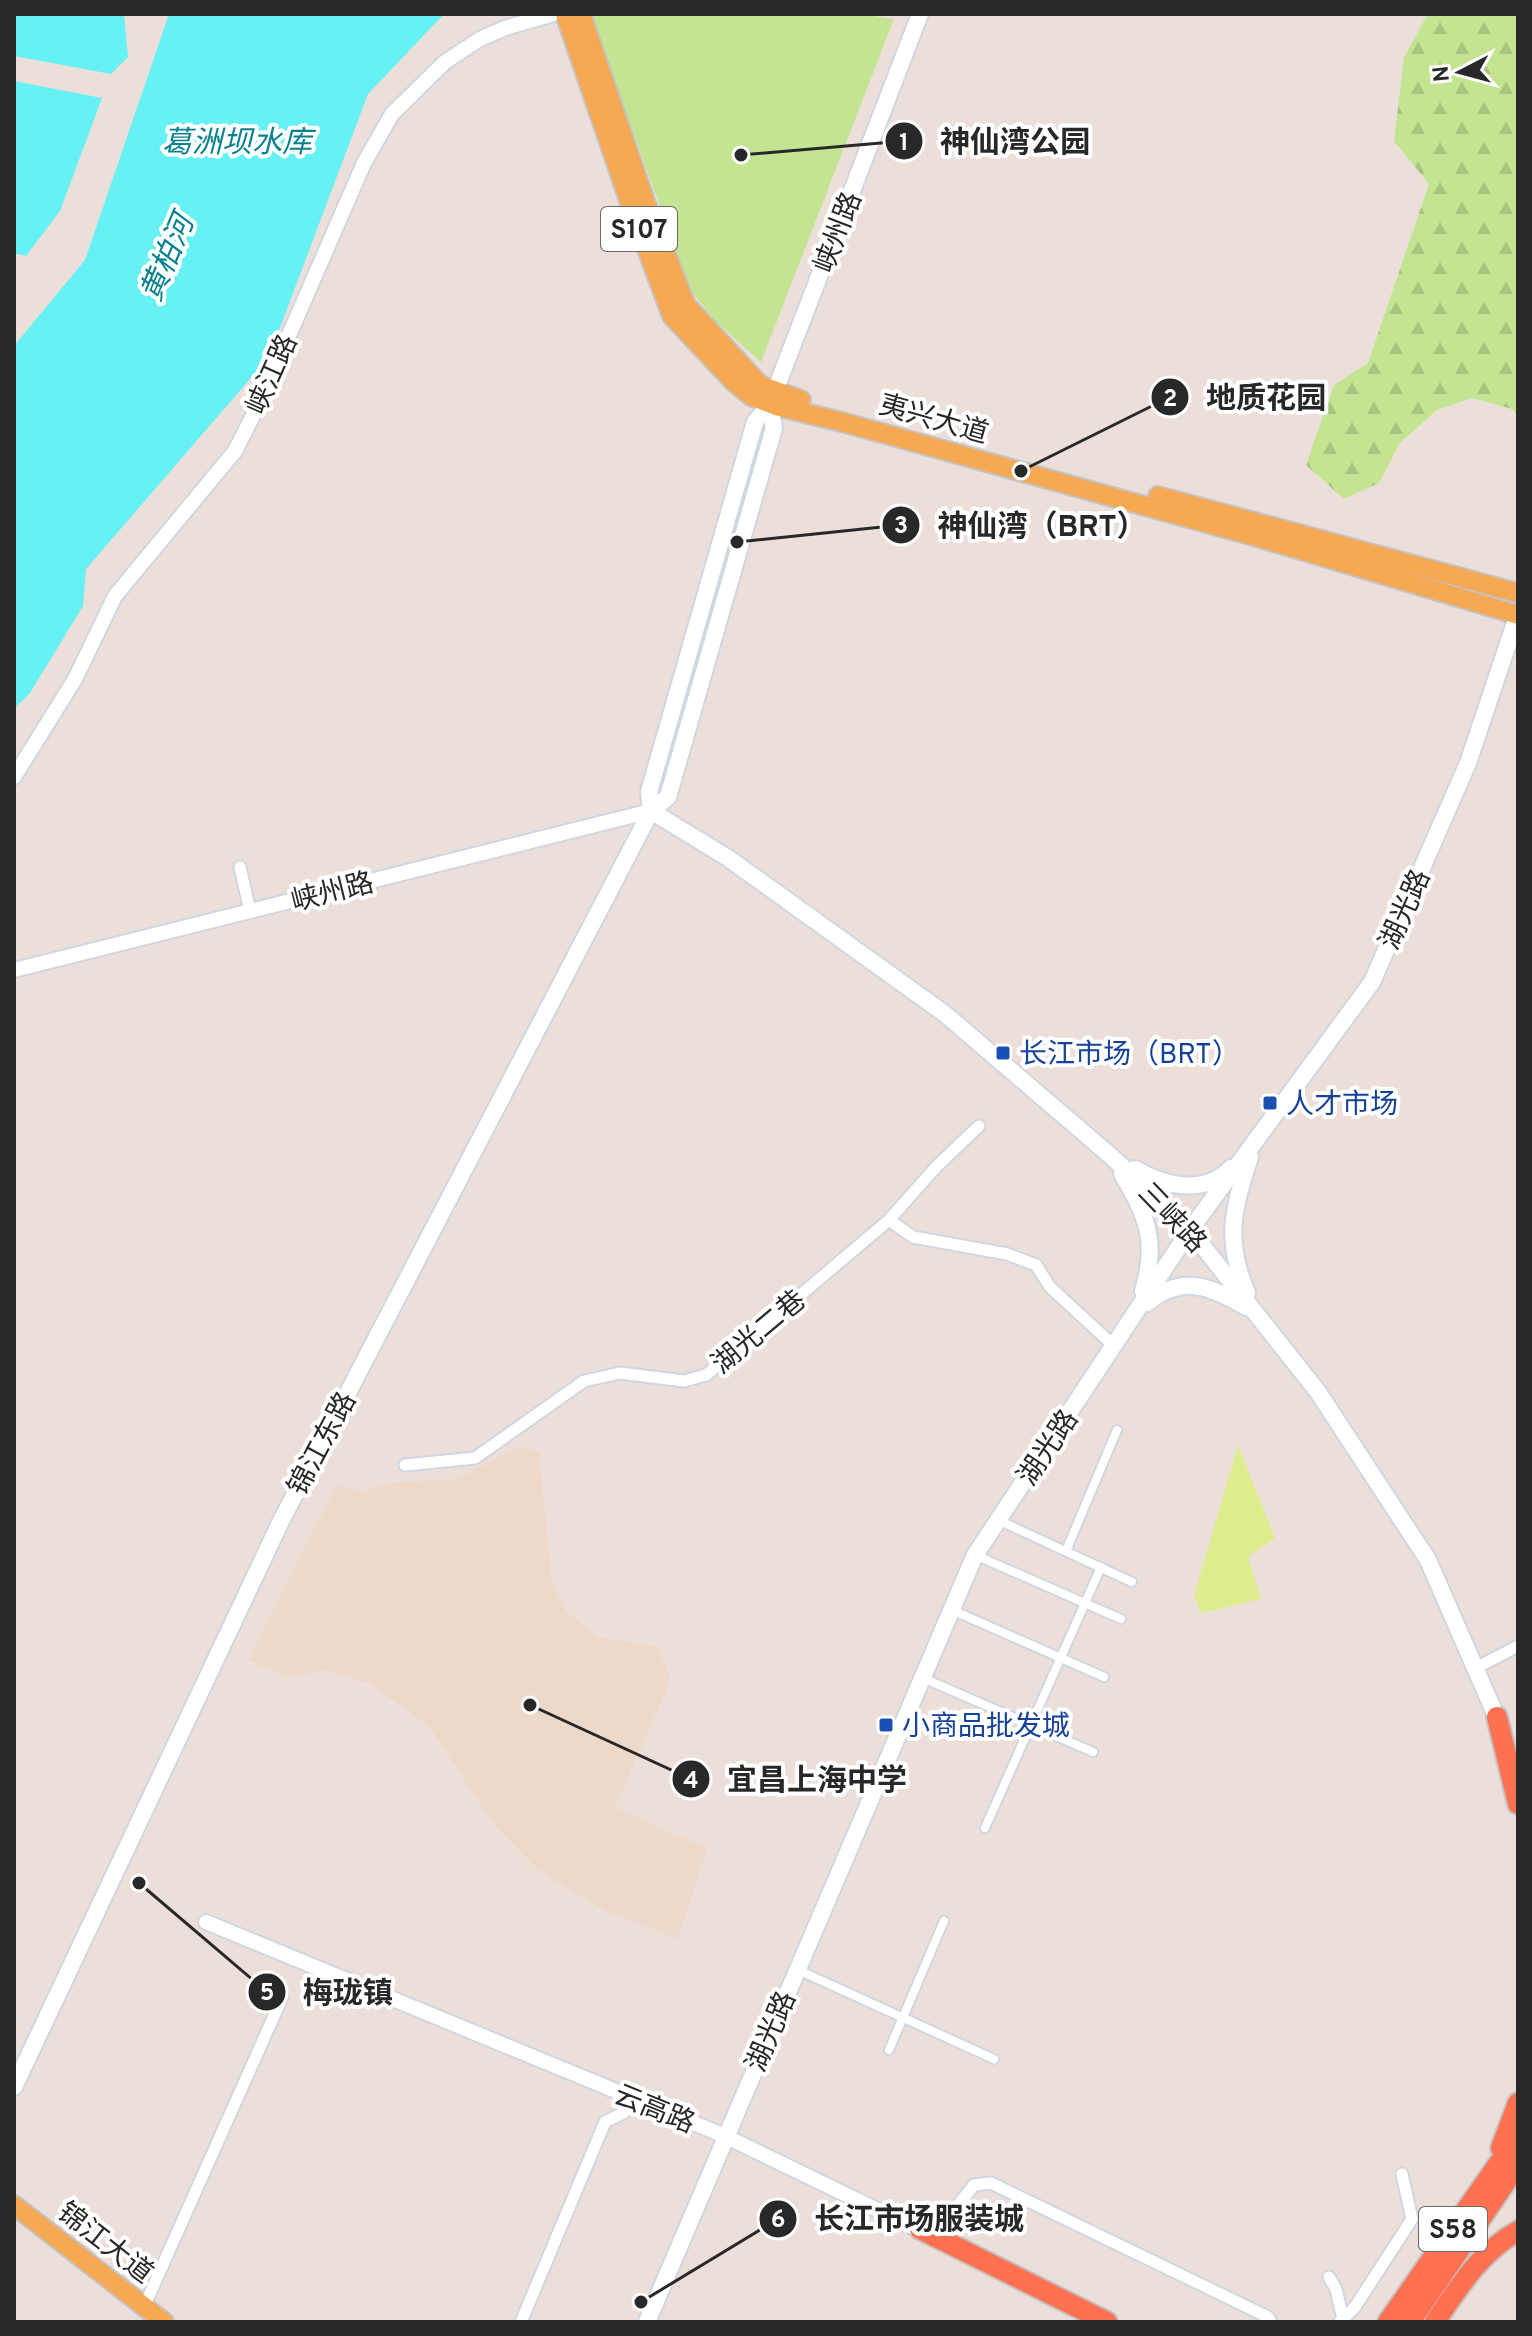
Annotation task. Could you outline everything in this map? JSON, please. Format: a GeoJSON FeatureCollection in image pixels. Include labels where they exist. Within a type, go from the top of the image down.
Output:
{"type":"FeatureCollection","features":[{"type":"Feature","properties":{"kind":"highway"},"geometry":{"type":"LineString","coordinates":[[1497,1717],[1518,1748]]}},
{"type":"Feature","properties":{"kind":"highway"},"geometry":{"type":"LineString","coordinates":[[1497,1717],[1518,1804]]}},
{"type":"Feature","properties":{"kind":"highway"},"geometry":{"type":"LineString","coordinates":[[1482,2188],[1518,2103]]}},
{"type":"Feature","properties":{"kind":"highway","name":"S58"},"geometry":{"type":"LineString","coordinates":[[1394,2321],[1518,2136]]}},
{"type":"Feature","properties":{"kind":"highway","name":"S58"},"geometry":{"type":"LineString","coordinates":[[1394,2321],[1518,2164]]}},
{"type":"Feature","properties":{"kind":"highway"},"geometry":{"type":"LineString","coordinates":[[920,2229],[1107,2322]]}},
{"type":"Feature","properties":{"kind":"highway"},"geometry":{"type":"LineString","coordinates":[[1435,2322],[1469,2272],[1499,2242],[1518,2231]]}},
{"type":"Feature","properties":{"kind":"main road","name":"夷兴大道"},"geometry":{"type":"LineString","coordinates":[[565,14],[672,316],[751,396],[772,398],[1518,593]]}},
{"type":"Feature","properties":{"kind":"main road","name":"夷兴大道"},"geometry":{"type":"LineString","coordinates":[[581,14],[646,204],[686,305],[772,398],[842,422],[1257,537],[1518,615]]}},
{"type":"Feature","properties":{"kind":"main road","name":"峡州路"},"geometry":{"type":"LineString","coordinates":[[651,811],[649,792],[755,422],[772,398],[920,14]]}},
{"type":"Feature","properties":{"kind":"main road","name":"湖光路"},"geometry":{"type":"LineString","coordinates":[[647,2322],[975,1555],[1190,1230],[1372,982],[1468,763],[1518,615]]}},
{"type":"Feature","properties":{"kind":"main road","name":"三峡路"},"geometry":{"type":"LineString","coordinates":[[651,811],[728,858],[945,1014],[1112,1157],[1190,1230],[1318,1392],[1428,1560],[1497,1717],[1518,1776]]}},
{"type":"Feature","properties":{"kind":"main road","name":"锦江东路"},"geometry":{"type":"LineString","coordinates":[[14,2087],[280,1523],[651,811]]}},
{"type":"Feature","properties":{"kind":"main road"},"geometry":{"type":"LineString","coordinates":[[1112,1157],[1157,1182],[1192,1187],[1225,1175],[1254,1144]]}},
{"type":"Feature","properties":{"kind":"main road"},"geometry":{"type":"LineString","coordinates":[[1254,1144],[1236,1199],[1231,1235],[1237,1270],[1255,1313]]}},
{"type":"Feature","properties":{"kind":"main road"},"geometry":{"type":"LineString","coordinates":[[1112,1157],[1138,1201],[1150,1233],[1150,1267],[1137,1311]]}},
{"type":"Feature","properties":{"kind":"main road"},"geometry":{"type":"LineString","coordinates":[[1137,1311],[1163,1290],[1190,1285],[1222,1293],[1255,1313]]}},
{"type":"Feature","properties":{"kind":"main road","name":"锦江大道"},"geometry":{"type":"LineString","coordinates":[[14,2205],[164,2322]]}},
{"type":"Feature","properties":{"kind":"street","name":"峡江路"},"geometry":{"type":"LineString","coordinates":[[14,777],[75,679],[115,596],[235,451],[259,404],[364,163],[392,114],[445,62],[480,39],[553,14]]}},
{"type":"Feature","properties":{"kind":"street","name":"峡州路"},"geometry":{"type":"LineString","coordinates":[[14,970],[651,811]]}},
{"type":"Feature","properties":{"kind":"street"},"geometry":{"type":"LineString","coordinates":[[240,867],[250,911]]}},
{"type":"Feature","properties":{"kind":"street","name":"湖光二巷"},"geometry":{"type":"LineString","coordinates":[[405,1465],[475,1458],[584,1381],[620,1373],[684,1381],[706,1375],[889,1220],[936,1167],[979,1126]]}},
{"type":"Feature","properties":{"kind":"street"},"geometry":{"type":"LineString","coordinates":[[889,1220],[913,1237],[1007,1254],[1036,1265],[1050,1287],[1114,1346]]}},
{"type":"Feature","properties":{"kind":"street"},"geometry":{"type":"LineString","coordinates":[[1066,1551],[1117,1430]]}},
{"type":"Feature","properties":{"kind":"street"},"geometry":{"type":"LineString","coordinates":[[998,1520],[1132,1582]]}},
{"type":"Feature","properties":{"kind":"street"},"geometry":{"type":"LineString","coordinates":[[975,1555],[1121,1619]]}},
{"type":"Feature","properties":{"kind":"street"},"geometry":{"type":"LineString","coordinates":[[985,1828],[1101,1567]]}},
{"type":"Feature","properties":{"kind":"street"},"geometry":{"type":"LineString","coordinates":[[952,1610],[1104,1677]]}},
{"type":"Feature","properties":{"kind":"street"},"geometry":{"type":"LineString","coordinates":[[1476,1668],[1518,1646]]}},
{"type":"Feature","properties":{"kind":"street"},"geometry":{"type":"LineString","coordinates":[[923,1678],[1093,1752]]}},
{"type":"Feature","properties":{"kind":"street"},"geometry":{"type":"LineString","coordinates":[[889,2050],[944,1921]]}},
{"type":"Feature","properties":{"kind":"street","name":"云高路"},"geometry":{"type":"LineString","coordinates":[[206,1922],[725,2136],[920,2229],[943,2248],[1091,2322]]}},
{"type":"Feature","properties":{"kind":"street"},"geometry":{"type":"LineString","coordinates":[[797,1970],[994,2059]]}},
{"type":"Feature","properties":{"kind":"street"},"geometry":{"type":"LineString","coordinates":[[144,2307],[282,1998]]}},
{"type":"Feature","properties":{"kind":"street"},"geometry":{"type":"LineString","coordinates":[[521,2322],[605,2122],[625,2112],[634,2099]]}},
{"type":"Feature","properties":{"kind":"street"},"geometry":{"type":"LineString","coordinates":[[1341,2320],[1355,2307],[1412,2219],[1402,2174]]}},
{"type":"Feature","properties":{"kind":"street"},"geometry":{"type":"LineString","coordinates":[[920,2229],[950,2215],[974,2185],[991,2183],[1268,2317],[1271,2322]]}},
{"type":"Feature","properties":{"kind":"street"},"geometry":{"type":"LineString","coordinates":[[1329,2277],[1336,2289],[1341,2320]]}},
{"type":"Feature","properties":{"kind":"shaded area"},"geometry":{"type":"Polygon","coordinates":[[[521,1446],[539,1453],[552,1582],[566,1611],[597,1637],[658,1647],[671,1680],[615,1807],[707,1849],[678,1939],[606,1911],[538,1870],[494,1825],[430,1727],[369,1683],[323,1670],[288,1677],[248,1660],[337,1484],[361,1492],[390,1483],[457,1479],[521,1446]]]}},
{"type":"Feature","properties":{"kind":"green space"},"geometry":{"type":"Polygon","coordinates":[[[590,14],[859,14],[894,19],[761,362],[717,323],[691,291],[590,14]]]}},
{"type":"Feature","properties":{"kind":"green space"},"geometry":{"type":"Polygon","coordinates":[[[1428,14],[1518,14],[1518,416],[1512,409],[1472,398],[1437,410],[1400,443],[1379,483],[1344,499],[1306,465],[1334,385],[1368,363],[1429,184],[1394,141],[1404,57],[1428,14]]]}},
{"type":"Feature","properties":{"kind":"green space"},"geometry":{"type":"Polygon","coordinates":[[[1238,1445],[1275,1538],[1248,1557],[1261,1599],[1201,1613],[1194,1596],[1238,1445]]]}},
{"type":"Feature","properties":{"kind":"water"},"geometry":{"type":"Polygon","coordinates":[[[14,14],[124,14],[128,57],[111,74],[14,56],[14,14]]]}},
{"type":"Feature","properties":{"kind":"water","name":"葛洲坝水库"},"geometry":{"type":"Polygon","coordinates":[[[169,14],[444,14],[368,94],[269,357],[86,569],[83,606],[30,693],[14,709],[14,346],[85,260],[169,14]]]}},
{"type":"Feature","properties":{"kind":"water"},"geometry":{"type":"Polygon","coordinates":[[[14,81],[102,98],[60,211],[26,256],[14,253],[14,81]]]}},
{"type":"Feature","properties":{"kind":"place","name":"神仙湾公园"},"geometry":{"type":"Point","coordinates":[741,155]}},
{"type":"Feature","properties":{"kind":"place","name":"地质花园"},"geometry":{"type":"Point","coordinates":[1021,471]}},
{"type":"Feature","properties":{"kind":"place","name":"神仙湾（BRT）"},"geometry":{"type":"Point","coordinates":[737,542]}},
{"type":"Feature","properties":{"kind":"place","name":"长江市场（BRT）"},"geometry":{"type":"Point","coordinates":[1003,1053]}},
{"type":"Feature","properties":{"kind":"place","name":"人才市场"},"geometry":{"type":"Point","coordinates":[1270,1103]}},
{"type":"Feature","properties":{"kind":"place","name":"宜昌上海中学"},"geometry":{"type":"Point","coordinates":[530,1705]}},
{"type":"Feature","properties":{"kind":"place","name":"小商品批发城"},"geometry":{"type":"Point","coordinates":[886,1725]}},
{"type":"Feature","properties":{"kind":"place","name":"梅珑镇"},"geometry":{"type":"Point","coordinates":[139,1883]}},
{"type":"Feature","properties":{"kind":"place","name":"长江市场服装城"},"geometry":{"type":"Point","coordinates":[641,2302]}},
{"type":"Feature","properties":{"kind":"water label","name":"黄柏河"},"geometry":{"type":"Point","coordinates":[167,258]}}]}
